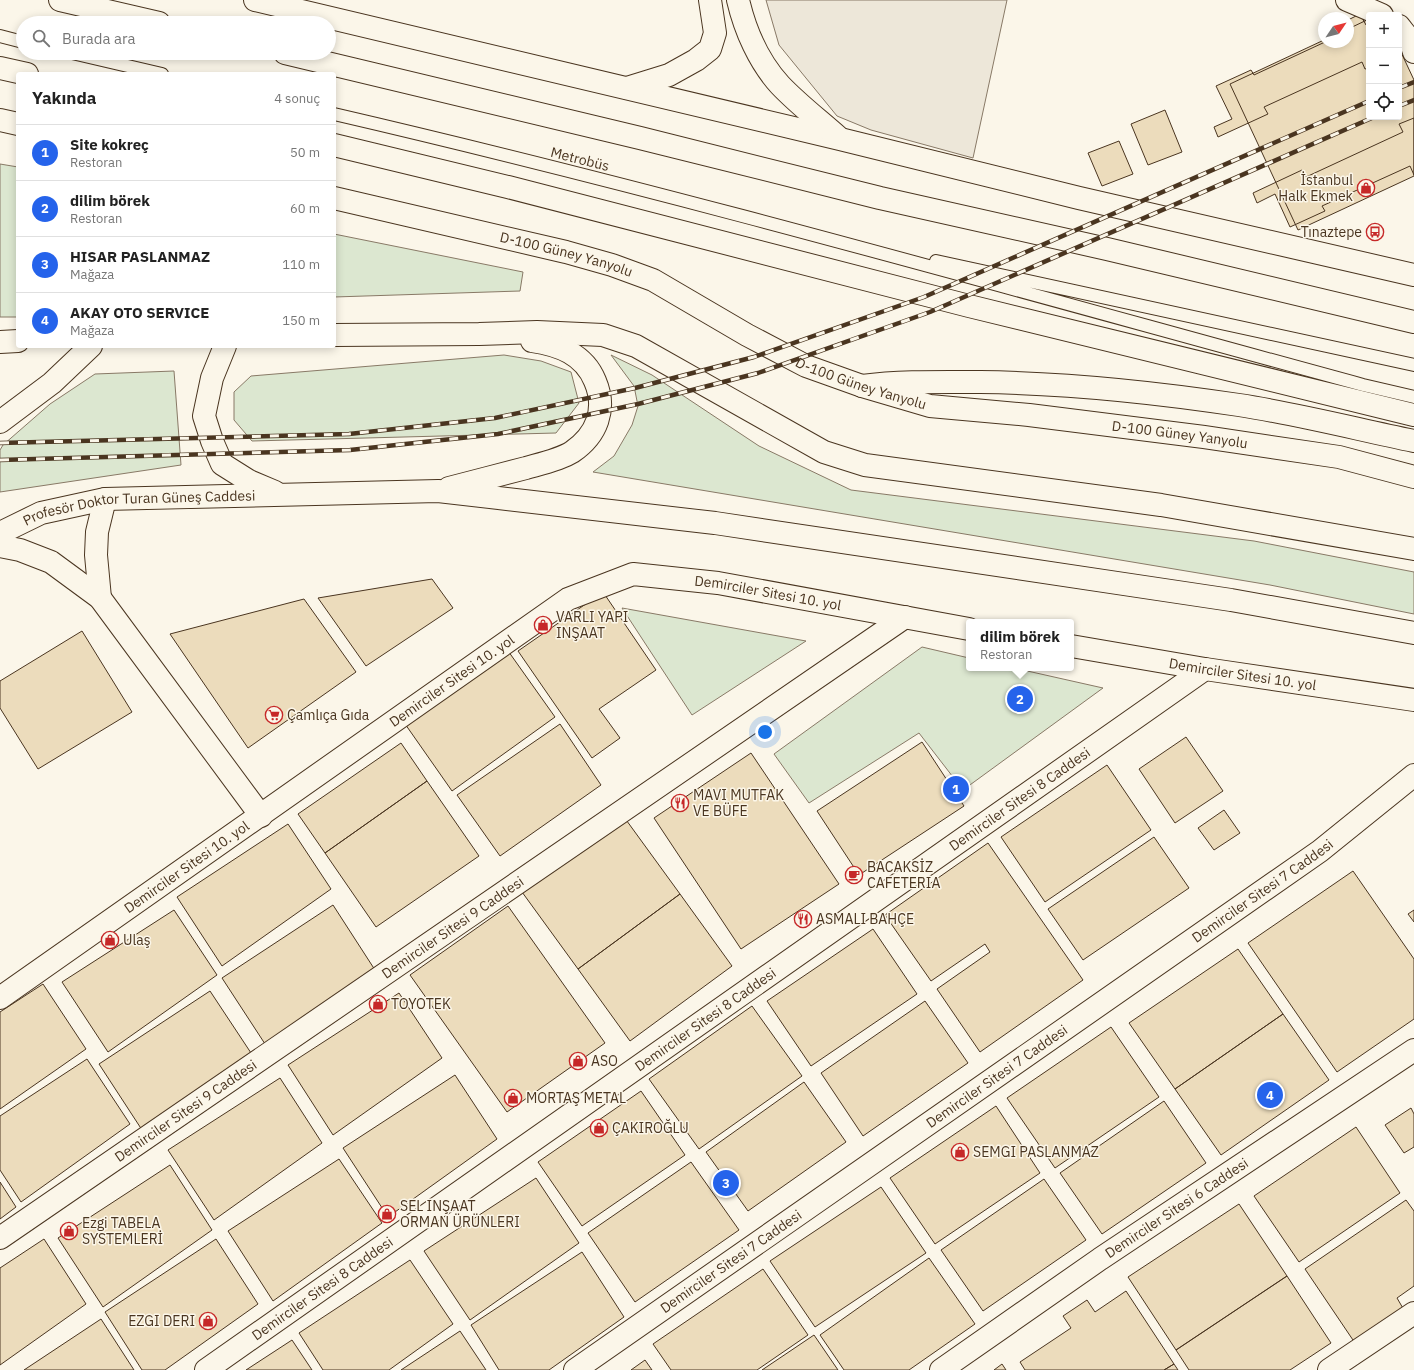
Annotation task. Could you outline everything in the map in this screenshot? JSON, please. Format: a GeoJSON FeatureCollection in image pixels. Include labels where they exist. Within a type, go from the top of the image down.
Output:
{"type":"FeatureCollection","features":[{"type":"Feature","properties":{"kind":"main road"},"geometry":{"type":"LineString","coordinates":[[60,0],[129,16]]}},
{"type":"Feature","properties":{"kind":"main road"},"geometry":{"type":"LineString","coordinates":[[255,0],[323,16]]}},
{"type":"Feature","properties":{"kind":"main road"},"geometry":{"type":"LineString","coordinates":[[627,88],[669,75],[696,60],[710,49],[715,33],[710,0]]}},
{"type":"Feature","properties":{"kind":"main road"},"geometry":{"type":"LineString","coordinates":[[738,0],[743,20],[760,58],[780,85],[840,139]]}},
{"type":"Feature","properties":{"kind":"main road"},"geometry":{"type":"LineString","coordinates":[[1347,0],[1375,12]]}},
{"type":"Feature","properties":{"kind":"main road"},"geometry":{"type":"LineString","coordinates":[[336,19],[840,139],[1079,198],[1414,275]]}},
{"type":"Feature","properties":{"kind":"main road"},"geometry":{"type":"LineString","coordinates":[[1402,30],[1410,40],[1414,52]]}},
{"type":"Feature","properties":{"kind":"main road"},"geometry":{"type":"LineString","coordinates":[[314,60],[640,138],[880,198],[1106,249],[1414,322]]}},
{"type":"Feature","properties":{"kind":"main road"},"geometry":{"type":"LineString","coordinates":[[0,68],[18,72]]}},
{"type":"Feature","properties":{"kind":"main road"},"geometry":{"type":"LineString","coordinates":[[0,120],[16,124]]}},
{"type":"Feature","properties":{"kind":"main road"},"geometry":{"type":"LineString","coordinates":[[336,145],[508,187],[969,306],[1414,416]]}},
{"type":"Feature","properties":{"kind":"main road","name":"D-100 Güney Yanyolu"},"geometry":{"type":"LineString","coordinates":[[336,198],[566,252],[612,265],[653,280],[747,335],[806,366],[862,386],[930,406],[1029,415],[1219,439],[1339,457],[1414,477]]}},
{"type":"Feature","properties":{"kind":"main road"},"geometry":{"type":"LineString","coordinates":[[336,335],[537,332],[603,335],[636,346],[824,452],[865,465],[1161,504],[1414,548]]}},
{"type":"Feature","properties":{"kind":"main road"},"geometry":{"type":"LineString","coordinates":[[438,491],[546,462],[571,453],[590,436],[598,420],[599,391],[591,372],[577,356],[552,344],[479,334]]}},
{"type":"Feature","properties":{"kind":"main road"},"geometry":{"type":"LineString","coordinates":[[0,342],[16,341]]}},
{"type":"Feature","properties":{"kind":"main road"},"geometry":{"type":"LineString","coordinates":[[0,422],[52,383],[90,348]]}},
{"type":"Feature","properties":{"kind":"main road"},"geometry":{"type":"LineString","coordinates":[[224,348],[212,378],[204,416],[212,441],[222,464],[249,481],[282,495]]}},
{"type":"Feature","properties":{"kind":"main road"},"geometry":{"type":"LineString","coordinates":[[862,386],[895,382],[1032,383],[1079,386],[1240,405],[1414,441]]}},
{"type":"Feature","properties":{"kind":"main road"},"geometry":{"type":"LineString","coordinates":[[438,491],[715,523],[1231,600],[1414,633]]}},
{"type":"Feature","properties":{"kind":"main road","name":"Profesör Doktor Turan Güneş Caddesi"},"geometry":{"type":"LineString","coordinates":[[0,533],[42,513],[105,499],[438,491]]}},
{"type":"Feature","properties":{"kind":"main road"},"geometry":{"type":"LineString","coordinates":[[100,598],[96,555],[97,540],[105,499]]}},
{"type":"Feature","properties":{"kind":"main road"},"geometry":{"type":"LineString","coordinates":[[0,546],[20,550],[51,562],[100,598],[261,816]]}},
{"type":"Feature","properties":{"kind":"main road","name":"Demirciler Sitesi 10. yol"},"geometry":{"type":"LineString","coordinates":[[0,998],[568,599],[633,574],[718,583],[966,627]]}},
{"type":"Feature","properties":{"kind":"main road","name":"Demirciler Sitesi 9 Caddesi"},"geometry":{"type":"LineString","coordinates":[[0,1238],[905,617]]}},
{"type":"Feature","properties":{"kind":"main road","name":"Demirciler Sitesi 10. yol"},"geometry":{"type":"LineString","coordinates":[[1074,647],[1205,669],[1414,700]]}},
{"type":"Feature","properties":{"kind":"main road","name":"Demirciler Sitesi 8 Caddesi"},"geometry":{"type":"LineString","coordinates":[[206,1370],[1205,669]]}},
{"type":"Feature","properties":{"kind":"main road","name":"Demirciler Sitesi 7 Caddesi"},"geometry":{"type":"LineString","coordinates":[[575,1370],[1320,851],[1414,775]]}},
{"type":"Feature","properties":{"kind":"main road","name":"Demirciler Sitesi 6 Caddesi"},"geometry":{"type":"LineString","coordinates":[[941,1370],[1100,1259],[1414,1050]]}},
{"type":"Feature","properties":{"kind":"main road"},"geometry":{"type":"LineString","coordinates":[[1329,1370],[1414,1313]]}},
{"type":"Feature","properties":{"kind":"lane"},"geometry":{"type":"LineString","coordinates":[[0,36],[16,40]]}},
{"type":"Feature","properties":{"kind":"lane"},"geometry":{"type":"LineString","coordinates":[[102,60],[153,72]]}},
{"type":"Feature","properties":{"kind":"lane","name":"Metrobüs"},"geometry":{"type":"LineString","coordinates":[[336,114],[435,138],[818,236]]}},
{"type":"Feature","properties":{"kind":"lane"},"geometry":{"type":"LineString","coordinates":[[818,236],[1066,288],[1414,365]]}},
{"type":"Feature","properties":{"kind":"lane"},"geometry":{"type":"LineString","coordinates":[[818,236],[1363,385],[1414,397]]}},
{"type":"Feature","properties":{"kind":"green space"},"geometry":{"type":"Polygon","coordinates":[[[0,164],[16,167],[16,317],[0,317],[0,164]]]}},
{"type":"Feature","properties":{"kind":"green space"},"geometry":{"type":"Polygon","coordinates":[[[336,234],[523,272],[520,291],[336,297],[336,234]]]}},
{"type":"Feature","properties":{"kind":"green space"},"geometry":{"type":"Polygon","coordinates":[[[504,355],[541,361],[571,372],[579,403],[556,433],[252,441],[234,420],[234,392],[251,376],[504,355]]]}},
{"type":"Feature","properties":{"kind":"green space"},"geometry":{"type":"Polygon","coordinates":[[[611,355],[652,375],[759,446],[851,490],[1254,541],[1414,572],[1414,614],[1270,585],[593,472],[614,456],[632,425],[638,406],[634,386],[611,355]]]}},
{"type":"Feature","properties":{"kind":"green space"},"geometry":{"type":"Polygon","coordinates":[[[174,371],[181,465],[0,492],[0,450],[3,445],[50,404],[95,374],[174,371]]]}},
{"type":"Feature","properties":{"kind":"green space"},"geometry":{"type":"Polygon","coordinates":[[[622,608],[806,641],[692,715],[622,608]]]}},
{"type":"Feature","properties":{"kind":"green space"},"geometry":{"type":"Polygon","coordinates":[[[922,647],[966,657],[966,671],[1027,671],[1103,688],[963,790],[919,733],[809,803],[774,754],[922,647]]]}},
{"type":"Feature","properties":{"kind":"shaded area"},"geometry":{"type":"Polygon","coordinates":[[[766,0],[1007,0],[973,158],[871,130],[837,116],[779,45],[766,0]]]}},
{"type":"Feature","properties":{"kind":"building"},"geometry":{"type":"Polygon","coordinates":[[[1360,14],[1366,25],[1366,69],[1362,62],[1264,107],[1268,114],[1218,137],[1214,127],[1232,119],[1216,86],[1251,70],[1254,75],[1318,45],[1318,48],[1354,48],[1354,17],[1360,14]]]}},
{"type":"Feature","properties":{"kind":"building"},"geometry":{"type":"Polygon","coordinates":[[[1366,20],[1366,120],[1402,120],[1402,54],[1414,80],[1414,176],[1298,230],[1230,84],[1318,43],[1318,48],[1354,48],[1354,26],[1366,20]]]}},
{"type":"Feature","properties":{"kind":"building"},"geometry":{"type":"Polygon","coordinates":[[[1165,110],[1182,152],[1148,165],[1131,124],[1165,110]]]}},
{"type":"Feature","properties":{"kind":"building"},"geometry":{"type":"Polygon","coordinates":[[[1414,118],[1414,175],[1410,166],[1322,206],[1325,211],[1290,227],[1275,194],[1257,203],[1253,193],[1302,170],[1306,177],[1403,132],[1399,124],[1414,118]]]}},
{"type":"Feature","properties":{"kind":"building"},"geometry":{"type":"Polygon","coordinates":[[[1119,141],[1133,174],[1102,186],[1088,153],[1119,141]]]}},
{"type":"Feature","properties":{"kind":"building"},"geometry":{"type":"Polygon","coordinates":[[[432,579],[453,608],[366,666],[318,598],[432,579]]]}},
{"type":"Feature","properties":{"kind":"building"},"geometry":{"type":"Polygon","coordinates":[[[603,592],[656,670],[599,709],[620,738],[592,758],[518,651],[603,592]]]}},
{"type":"Feature","properties":{"kind":"building"},"geometry":{"type":"Polygon","coordinates":[[[304,599],[356,672],[248,748],[170,634],[304,599]]]}},
{"type":"Feature","properties":{"kind":"building"},"geometry":{"type":"Polygon","coordinates":[[[82,631],[132,712],[38,769],[0,708],[0,681],[82,631]]]}},
{"type":"Feature","properties":{"kind":"building"},"geometry":{"type":"Polygon","coordinates":[[[506,648],[555,717],[452,791],[403,721],[506,648]]]}},
{"type":"Feature","properties":{"kind":"building"},"geometry":{"type":"Polygon","coordinates":[[[560,724],[601,785],[500,856],[457,795],[560,724]]]}},
{"type":"Feature","properties":{"kind":"building"},"geometry":{"type":"Polygon","coordinates":[[[1186,737],[1223,791],[1175,823],[1139,769],[1186,737]]]}},
{"type":"Feature","properties":{"kind":"building"},"geometry":{"type":"Polygon","coordinates":[[[922,742],[964,806],[859,875],[817,811],[922,742]]]}},
{"type":"Feature","properties":{"kind":"building"},"geometry":{"type":"Polygon","coordinates":[[[401,743],[427,781],[325,853],[298,814],[401,743]]]}},
{"type":"Feature","properties":{"kind":"building"},"geometry":{"type":"Polygon","coordinates":[[[751,753],[839,884],[741,949],[654,818],[751,753]]]}},
{"type":"Feature","properties":{"kind":"building"},"geometry":{"type":"Polygon","coordinates":[[[1107,765],[1151,830],[1045,902],[1001,837],[1107,765]]]}},
{"type":"Feature","properties":{"kind":"building"},"geometry":{"type":"Polygon","coordinates":[[[427,781],[479,856],[376,927],[325,853],[427,781]]]}},
{"type":"Feature","properties":{"kind":"building"},"geometry":{"type":"Polygon","coordinates":[[[1224,810],[1240,833],[1214,850],[1198,828],[1224,810]]]}},
{"type":"Feature","properties":{"kind":"building"},"geometry":{"type":"Polygon","coordinates":[[[624,817],[680,894],[578,969],[522,892],[624,817]]]}},
{"type":"Feature","properties":{"kind":"building"},"geometry":{"type":"Polygon","coordinates":[[[288,824],[331,889],[222,966],[177,897],[288,824]]]}},
{"type":"Feature","properties":{"kind":"building"},"geometry":{"type":"Polygon","coordinates":[[[1154,837],[1189,888],[1083,960],[1048,909],[1154,837]]]}},
{"type":"Feature","properties":{"kind":"building"},"geometry":{"type":"Polygon","coordinates":[[[988,843],[1083,980],[980,1052],[937,989],[990,952],[985,944],[931,981],[885,915],[988,843]]]}},
{"type":"Feature","properties":{"kind":"building"},"geometry":{"type":"Polygon","coordinates":[[[1353,871],[1414,959],[1414,1019],[1337,1072],[1248,943],[1353,871]]]}},
{"type":"Feature","properties":{"kind":"building"},"geometry":{"type":"Polygon","coordinates":[[[680,894],[732,966],[630,1041],[578,969],[680,894]]]}},
{"type":"Feature","properties":{"kind":"building"},"geometry":{"type":"Polygon","coordinates":[[[333,905],[375,970],[267,1047],[222,978],[333,905]]]}},
{"type":"Feature","properties":{"kind":"building"},"geometry":{"type":"Polygon","coordinates":[[[508,906],[605,1043],[507,1112],[410,975],[508,906]]]}},
{"type":"Feature","properties":{"kind":"building"},"geometry":{"type":"Polygon","coordinates":[[[174,910],[217,975],[108,1052],[62,982],[174,910]]]}},
{"type":"Feature","properties":{"kind":"building"},"geometry":{"type":"Polygon","coordinates":[[[1414,910],[1414,922],[1408,914],[1414,910]]]}},
{"type":"Feature","properties":{"kind":"building"},"geometry":{"type":"Polygon","coordinates":[[[873,929],[917,994],[811,1066],[767,1001],[873,929]]]}},
{"type":"Feature","properties":{"kind":"building"},"geometry":{"type":"Polygon","coordinates":[[[1238,949],[1283,1014],[1175,1089],[1129,1023],[1238,949]]]}},
{"type":"Feature","properties":{"kind":"building"},"geometry":{"type":"Polygon","coordinates":[[[43,984],[86,1049],[0,1109],[0,1012],[43,984]]]}},
{"type":"Feature","properties":{"kind":"building"},"geometry":{"type":"Polygon","coordinates":[[[210,991],[253,1056],[144,1133],[99,1064],[210,991]]]}},
{"type":"Feature","properties":{"kind":"building"},"geometry":{"type":"Polygon","coordinates":[[[399,993],[442,1058],[333,1135],[288,1065],[399,993]]]}},
{"type":"Feature","properties":{"kind":"building"},"geometry":{"type":"Polygon","coordinates":[[[925,1001],[968,1063],[863,1136],[821,1073],[925,1001]]]}},
{"type":"Feature","properties":{"kind":"building"},"geometry":{"type":"Polygon","coordinates":[[[752,1006],[802,1076],[699,1149],[649,1079],[752,1006]]]}},
{"type":"Feature","properties":{"kind":"building"},"geometry":{"type":"Polygon","coordinates":[[[1283,1014],[1329,1080],[1221,1155],[1175,1089],[1283,1014]]]}},
{"type":"Feature","properties":{"kind":"building"},"geometry":{"type":"Polygon","coordinates":[[[1111,1027],[1159,1097],[1055,1168],[1007,1098],[1111,1027]]]}},
{"type":"Feature","properties":{"kind":"building"},"geometry":{"type":"Polygon","coordinates":[[[87,1059],[130,1124],[21,1202],[0,1170],[0,1116],[87,1059]]]}},
{"type":"Feature","properties":{"kind":"building"},"geometry":{"type":"Polygon","coordinates":[[[455,1075],[497,1139],[388,1217],[343,1148],[455,1075]]]}},
{"type":"Feature","properties":{"kind":"building"},"geometry":{"type":"Polygon","coordinates":[[[280,1078],[322,1143],[214,1220],[168,1150],[280,1078]]]}},
{"type":"Feature","properties":{"kind":"building"},"geometry":{"type":"Polygon","coordinates":[[[804,1082],[846,1142],[748,1211],[706,1152],[804,1082]]]}},
{"type":"Feature","properties":{"kind":"building"},"geometry":{"type":"Polygon","coordinates":[[[641,1091],[685,1155],[582,1226],[538,1162],[641,1091]]]}},
{"type":"Feature","properties":{"kind":"building"},"geometry":{"type":"Polygon","coordinates":[[[1164,1101],[1206,1163],[1102,1234],[1060,1173],[1164,1101]]]}},
{"type":"Feature","properties":{"kind":"building"},"geometry":{"type":"Polygon","coordinates":[[[996,1106],[1040,1173],[935,1244],[890,1178],[996,1106]]]}},
{"type":"Feature","properties":{"kind":"building"},"geometry":{"type":"Polygon","coordinates":[[[1411,1108],[1414,1114],[1414,1147],[1404,1153],[1385,1125],[1411,1108]]]}},
{"type":"Feature","properties":{"kind":"building"},"geometry":{"type":"Polygon","coordinates":[[[1356,1127],[1400,1193],[1299,1262],[1254,1196],[1356,1127]]]}},
{"type":"Feature","properties":{"kind":"building"},"geometry":{"type":"Polygon","coordinates":[[[339,1159],[382,1223],[273,1301],[228,1231],[339,1159]]]}},
{"type":"Feature","properties":{"kind":"building"},"geometry":{"type":"Polygon","coordinates":[[[691,1162],[739,1230],[635,1302],[588,1233],[691,1162]]]}},
{"type":"Feature","properties":{"kind":"building"},"geometry":{"type":"Polygon","coordinates":[[[170,1165],[212,1230],[103,1307],[58,1238],[170,1165]]]}},
{"type":"Feature","properties":{"kind":"building"},"geometry":{"type":"Polygon","coordinates":[[[536,1178],[579,1243],[470,1320],[424,1251],[536,1178]]]}},
{"type":"Feature","properties":{"kind":"building"},"geometry":{"type":"Polygon","coordinates":[[[1044,1179],[1086,1240],[983,1311],[941,1250],[1044,1179]]]}},
{"type":"Feature","properties":{"kind":"building"},"geometry":{"type":"Polygon","coordinates":[[[0,1182],[16,1207],[0,1219],[0,1182]]]}},
{"type":"Feature","properties":{"kind":"building"},"geometry":{"type":"Polygon","coordinates":[[[881,1187],[926,1253],[815,1327],[770,1261],[881,1187]]]}},
{"type":"Feature","properties":{"kind":"building"},"geometry":{"type":"Polygon","coordinates":[[[1406,1200],[1414,1211],[1414,1286],[1397,1298],[1404,1310],[1355,1343],[1305,1269],[1406,1200]]]}},
{"type":"Feature","properties":{"kind":"building"},"geometry":{"type":"Polygon","coordinates":[[[1239,1204],[1287,1276],[1176,1350],[1128,1277],[1239,1204]]]}},
{"type":"Feature","properties":{"kind":"building"},"geometry":{"type":"Polygon","coordinates":[[[44,1239],[86,1304],[0,1365],[0,1268],[44,1239]]]}},
{"type":"Feature","properties":{"kind":"building"},"geometry":{"type":"Polygon","coordinates":[[[216,1239],[258,1304],[165,1370],[142,1370],[105,1312],[216,1239]]]}},
{"type":"Feature","properties":{"kind":"building"},"geometry":{"type":"Polygon","coordinates":[[[582,1252],[624,1317],[549,1370],[499,1370],[471,1325],[582,1252]]]}},
{"type":"Feature","properties":{"kind":"building"},"geometry":{"type":"Polygon","coordinates":[[[929,1258],[975,1324],[909,1370],[844,1370],[820,1335],[929,1258]]]}},
{"type":"Feature","properties":{"kind":"building"},"geometry":{"type":"Polygon","coordinates":[[[410,1260],[453,1324],[389,1370],[323,1370],[299,1333],[410,1260]]]}},
{"type":"Feature","properties":{"kind":"building"},"geometry":{"type":"Polygon","coordinates":[[[763,1269],[808,1335],[757,1370],[671,1370],[653,1344],[763,1269]]]}},
{"type":"Feature","properties":{"kind":"building"},"geometry":{"type":"Polygon","coordinates":[[[1287,1276],[1331,1343],[1290,1370],[1189,1370],[1176,1350],[1287,1276]]]}},
{"type":"Feature","properties":{"kind":"building"},"geometry":{"type":"Polygon","coordinates":[[[1126,1291],[1174,1364],[1164,1370],[1025,1370],[1020,1362],[1071,1328],[1063,1316],[1087,1300],[1095,1312],[1126,1291]]]}},
{"type":"Feature","properties":{"kind":"building"},"geometry":{"type":"Polygon","coordinates":[[[101,1319],[134,1370],[24,1370],[101,1319]]]}},
{"type":"Feature","properties":{"kind":"building"},"geometry":{"type":"Polygon","coordinates":[[[460,1331],[486,1370],[401,1370],[460,1331]]]}},
{"type":"Feature","properties":{"kind":"building"},"geometry":{"type":"Polygon","coordinates":[[[814,1335],[838,1370],[762,1370],[814,1335]]]}},
{"type":"Feature","properties":{"kind":"building"},"geometry":{"type":"Polygon","coordinates":[[[292,1340],[312,1370],[246,1370],[292,1340]]]}},
{"type":"Feature","properties":{"kind":"building"},"geometry":{"type":"Polygon","coordinates":[[[645,1360],[652,1370],[631,1370],[645,1360]]]}},
{"type":"Feature","properties":{"kind":"building"},"geometry":{"type":"Polygon","coordinates":[[[1002,1364],[1006,1370],[994,1370],[1002,1364]]]}},
{"type":"Feature","properties":{"kind":"building"},"geometry":{"type":"Polygon","coordinates":[[[1174,1364],[1178,1370],[1164,1370],[1174,1364]]]}},
{"type":"Feature","properties":{"kind":"railway"},"geometry":{"type":"LineString","coordinates":[[1402,87],[1414,82]]}},
{"type":"Feature","properties":{"kind":"railway"},"geometry":{"type":"LineString","coordinates":[[1402,105],[1414,100]]}},
{"type":"Feature","properties":{"kind":"railway"},"geometry":{"type":"LineString","coordinates":[[0,443],[349,434],[495,418],[635,388],[754,357],[924,297],[1366,102]]}},
{"type":"Feature","properties":{"kind":"railway"},"geometry":{"type":"LineString","coordinates":[[0,460],[350,450],[498,434],[638,404],[758,373],[930,312],[1367,120]]}},
{"type":"Feature","properties":{"kind":"place","name":"İstanbul Halk Ekmek"},"geometry":{"type":"Point","coordinates":[1366,188]}},
{"type":"Feature","properties":{"kind":"place","name":"Tınaztepe"},"geometry":{"type":"Point","coordinates":[1375,232]}},
{"type":"Feature","properties":{"kind":"place","name":"VARLI YAPI INŞAAT"},"geometry":{"type":"Point","coordinates":[543,625]}},
{"type":"Feature","properties":{"kind":"place","name":"dilim börek"},"geometry":{"type":"Point","coordinates":[1020,699]}},
{"type":"Feature","properties":{"kind":"place","name":"Çamlıça Gıda"},"geometry":{"type":"Point","coordinates":[274,715]}},
{"type":"Feature","properties":{"kind":"place","name":"Site kokreç"},"geometry":{"type":"Point","coordinates":[956,789]}},
{"type":"Feature","properties":{"kind":"place","name":"MAVI MUTFAK VE BÜFE"},"geometry":{"type":"Point","coordinates":[680,803]}},
{"type":"Feature","properties":{"kind":"place","name":"BACAKSİZ CAFETERIA"},"geometry":{"type":"Point","coordinates":[854,875]}},
{"type":"Feature","properties":{"kind":"place","name":"ASMALI BAHÇE"},"geometry":{"type":"Point","coordinates":[803,919]}},
{"type":"Feature","properties":{"kind":"place","name":"Ulaş"},"geometry":{"type":"Point","coordinates":[110,940]}},
{"type":"Feature","properties":{"kind":"place","name":"TOYOTEK"},"geometry":{"type":"Point","coordinates":[378,1004]}},
{"type":"Feature","properties":{"kind":"place","name":"ASO"},"geometry":{"type":"Point","coordinates":[578,1061]}},
{"type":"Feature","properties":{"kind":"place","name":"AKAY OTO SERVICE"},"geometry":{"type":"Point","coordinates":[1270,1095]}},
{"type":"Feature","properties":{"kind":"place","name":"MORTAŞ METAL"},"geometry":{"type":"Point","coordinates":[513,1098]}},
{"type":"Feature","properties":{"kind":"place","name":"ÇAKIROĞLU"},"geometry":{"type":"Point","coordinates":[599,1128]}},
{"type":"Feature","properties":{"kind":"place","name":"SEMGI PASLANMAZ"},"geometry":{"type":"Point","coordinates":[960,1152]}},
{"type":"Feature","properties":{"kind":"place","name":"HISAR PASLANMAZ"},"geometry":{"type":"Point","coordinates":[726,1183]}},
{"type":"Feature","properties":{"kind":"place","name":"SEL INŞAAT ORMAN ÜRÜNLERI"},"geometry":{"type":"Point","coordinates":[387,1214]}},
{"type":"Feature","properties":{"kind":"place","name":"Ezgi TABELA SYSTEMLERİ"},"geometry":{"type":"Point","coordinates":[69,1231]}},
{"type":"Feature","properties":{"kind":"place","name":"EZGI DERI"},"geometry":{"type":"Point","coordinates":[208,1321]}}]}
